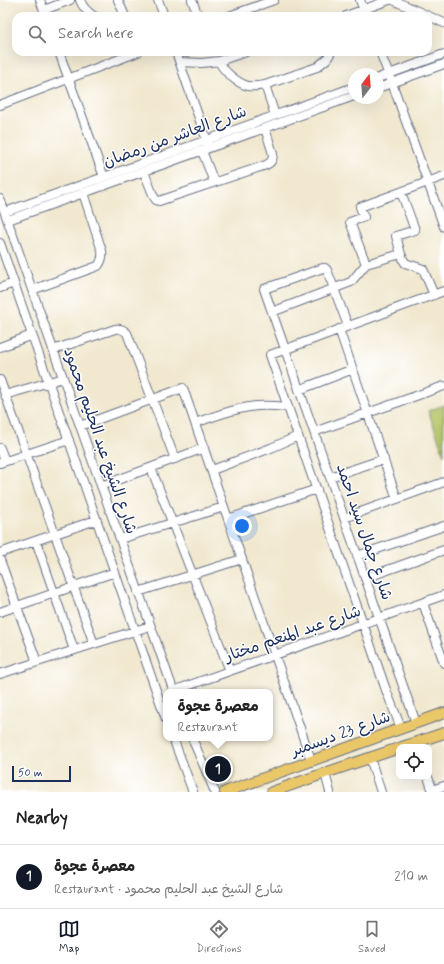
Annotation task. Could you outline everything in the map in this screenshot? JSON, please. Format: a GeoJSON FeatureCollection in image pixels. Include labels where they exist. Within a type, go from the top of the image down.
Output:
{"type":"FeatureCollection","features":[{"type":"Feature","properties":{"kind":"main road","name":"شارع 23 ديسمبر"},"geometry":{"type":"LineString","coordinates":[[225,792],[444,713]]}},
{"type":"Feature","properties":{"kind":"main road","name":"شارع 23 ديسمبر"},"geometry":{"type":"LineString","coordinates":[[417,744],[444,733]]}},
{"type":"Feature","properties":{"kind":"main road","name":"شارع 23 ديسمبر"},"geometry":{"type":"LineString","coordinates":[[278,791],[396,748]]}},
{"type":"Feature","properties":{"kind":"street"},"geometry":{"type":"LineString","coordinates":[[40,0],[45,12]]}},
{"type":"Feature","properties":{"kind":"street"},"geometry":{"type":"LineString","coordinates":[[47,12],[70,0]]}},
{"type":"Feature","properties":{"kind":"street"},"geometry":{"type":"LineString","coordinates":[[80,0],[88,12]]}},
{"type":"Feature","properties":{"kind":"street"},"geometry":{"type":"LineString","coordinates":[[118,0],[123,12]]}},
{"type":"Feature","properties":{"kind":"street"},"geometry":{"type":"LineString","coordinates":[[158,0],[162,12]]}},
{"type":"Feature","properties":{"kind":"street"},"geometry":{"type":"LineString","coordinates":[[192,0],[196,12]]}},
{"type":"Feature","properties":{"kind":"street"},"geometry":{"type":"LineString","coordinates":[[237,12],[252,4],[274,0]]}},
{"type":"Feature","properties":{"kind":"street"},"geometry":{"type":"LineString","coordinates":[[360,0],[365,12]]}},
{"type":"Feature","properties":{"kind":"street"},"geometry":{"type":"LineString","coordinates":[[367,12],[389,0]]}},
{"type":"Feature","properties":{"kind":"street"},"geometry":{"type":"LineString","coordinates":[[393,0],[422,12]]}},
{"type":"Feature","properties":{"kind":"street"},"geometry":{"type":"LineString","coordinates":[[432,16],[443,21]]}},
{"type":"Feature","properties":{"kind":"street"},"geometry":{"type":"LineString","coordinates":[[384,76],[444,54]]}},
{"type":"Feature","properties":{"kind":"street"},"geometry":{"type":"LineString","coordinates":[[60,56],[104,177]]}},
{"type":"Feature","properties":{"kind":"street"},"geometry":{"type":"LineString","coordinates":[[0,105],[128,56]]}},
{"type":"Feature","properties":{"kind":"street"},"geometry":{"type":"LineString","coordinates":[[178,56],[206,146],[214,182]]}},
{"type":"Feature","properties":{"kind":"street"},"geometry":{"type":"LineString","coordinates":[[180,62],[202,63],[219,61],[234,56]]}},
{"type":"Feature","properties":{"kind":"street"},"geometry":{"type":"LineString","coordinates":[[219,61],[226,72],[242,84],[254,86],[265,85],[317,67],[329,56]]}},
{"type":"Feature","properties":{"kind":"street"},"geometry":{"type":"LineString","coordinates":[[382,56],[444,227]]}},
{"type":"Feature","properties":{"kind":"street"},"geometry":{"type":"LineString","coordinates":[[384,85],[444,64]]}},
{"type":"Feature","properties":{"kind":"street"},"geometry":{"type":"LineString","coordinates":[[265,85],[275,115]]}},
{"type":"Feature","properties":{"kind":"street","name":"شارع العاشر من رمضان"},"geometry":{"type":"LineString","coordinates":[[8,220],[144,172],[275,115],[348,88]]}},
{"type":"Feature","properties":{"kind":"street","name":"شارع العاشر من رمضان"},"geometry":{"type":"LineString","coordinates":[[4,212],[104,177],[265,128],[348,98]]}},
{"type":"Feature","properties":{"kind":"street"},"geometry":{"type":"LineString","coordinates":[[144,172],[154,197],[159,201],[268,164],[273,158],[273,154],[265,128]]}},
{"type":"Feature","properties":{"kind":"street"},"geometry":{"type":"LineString","coordinates":[[366,264],[350,222],[364,217],[360,208],[444,176]]}},
{"type":"Feature","properties":{"kind":"street"},"geometry":{"type":"LineString","coordinates":[[402,192],[414,230],[396,236],[405,263],[423,269],[434,295]]}},
{"type":"Feature","properties":{"kind":"street"},"geometry":{"type":"LineString","coordinates":[[32,290],[98,266],[101,263],[103,259],[102,251],[83,194]]}},
{"type":"Feature","properties":{"kind":"street","name":"شارع الشيخ عبد الحليم محمود"},"geometry":{"type":"LineString","coordinates":[[0,199],[172,689]]}},
{"type":"Feature","properties":{"kind":"street","name":"شارع الشيخ عبد الحليم محمود"},"geometry":{"type":"LineString","coordinates":[[0,243],[163,710]]}},
{"type":"Feature","properties":{"kind":"street"},"geometry":{"type":"LineString","coordinates":[[272,312],[351,282],[366,264],[402,254]]}},
{"type":"Feature","properties":{"kind":"street","name":"شارع جمال سيد احمد"},"geometry":{"type":"LineString","coordinates":[[334,288],[327,270],[323,268],[264,289],[416,723]]}},
{"type":"Feature","properties":{"kind":"street"},"geometry":{"type":"LineString","coordinates":[[0,288],[14,283]]}},
{"type":"Feature","properties":{"kind":"street"},"geometry":{"type":"LineString","coordinates":[[334,288],[348,326]]}},
{"type":"Feature","properties":{"kind":"street"},"geometry":{"type":"LineString","coordinates":[[285,350],[444,291]]}},
{"type":"Feature","properties":{"kind":"street"},"geometry":{"type":"LineString","coordinates":[[53,350],[115,329],[122,329],[127,333],[176,459]]}},
{"type":"Feature","properties":{"kind":"street"},"geometry":{"type":"LineString","coordinates":[[340,330],[397,499]]}},
{"type":"Feature","properties":{"kind":"street"},"geometry":{"type":"LineString","coordinates":[[0,347],[32,335]]}},
{"type":"Feature","properties":{"kind":"street","name":"شارع جمال سيد احمد"},"geometry":{"type":"LineString","coordinates":[[285,350],[270,355],[386,690],[401,728]]}},
{"type":"Feature","properties":{"kind":"street"},"geometry":{"type":"LineString","coordinates":[[300,390],[353,369]]}},
{"type":"Feature","properties":{"kind":"street"},"geometry":{"type":"LineString","coordinates":[[5,395],[63,378]]}},
{"type":"Feature","properties":{"kind":"street"},"geometry":{"type":"LineString","coordinates":[[0,380],[94,644]]}},
{"type":"Feature","properties":{"kind":"street"},"geometry":{"type":"LineString","coordinates":[[314,432],[444,386]]}},
{"type":"Feature","properties":{"kind":"street"},"geometry":{"type":"LineString","coordinates":[[80,426],[183,388],[312,760]]}},
{"type":"Feature","properties":{"kind":"street"},"geometry":{"type":"LineString","coordinates":[[195,423],[244,408],[268,406],[288,407]]}},
{"type":"Feature","properties":{"kind":"street"},"geometry":{"type":"LineString","coordinates":[[212,470],[271,448],[298,436]]}},
{"type":"Feature","properties":{"kind":"street"},"geometry":{"type":"LineString","coordinates":[[0,448],[2,462],[69,440]]}},
{"type":"Feature","properties":{"kind":"street"},"geometry":{"type":"LineString","coordinates":[[101,486],[204,448]]}},
{"type":"Feature","properties":{"kind":"street"},"geometry":{"type":"LineString","coordinates":[[330,478],[384,459]]}},
{"type":"Feature","properties":{"kind":"street"},"geometry":{"type":"LineString","coordinates":[[151,468],[230,671]]}},
{"type":"Feature","properties":{"kind":"street"},"geometry":{"type":"LineString","coordinates":[[344,518],[444,482]]}},
{"type":"Feature","properties":{"kind":"street"},"geometry":{"type":"LineString","coordinates":[[228,519],[317,489]]}},
{"type":"Feature","properties":{"kind":"street"},"geometry":{"type":"LineString","coordinates":[[120,539],[224,507]]}},
{"type":"Feature","properties":{"kind":"street"},"geometry":{"type":"LineString","coordinates":[[0,553],[96,520]]}},
{"type":"Feature","properties":{"kind":"street"},"geometry":{"type":"LineString","coordinates":[[357,556],[444,526]]}},
{"type":"Feature","properties":{"kind":"street"},"geometry":{"type":"LineString","coordinates":[[36,541],[74,650]]}},
{"type":"Feature","properties":{"kind":"street"},"geometry":{"type":"LineString","coordinates":[[365,578],[444,550]]}},
{"type":"Feature","properties":{"kind":"street"},"geometry":{"type":"LineString","coordinates":[[138,592],[242,559]]}},
{"type":"Feature","properties":{"kind":"street"},"geometry":{"type":"LineString","coordinates":[[0,560],[37,662]]}},
{"type":"Feature","properties":{"kind":"street"},"geometry":{"type":"LineString","coordinates":[[0,612],[115,572]]}},
{"type":"Feature","properties":{"kind":"street","name":"شارع عبد المنعم مختار"},"geometry":{"type":"LineString","coordinates":[[179,689],[444,595]]}},
{"type":"Feature","properties":{"kind":"street"},"geometry":{"type":"LineString","coordinates":[[423,603],[444,660]]}},
{"type":"Feature","properties":{"kind":"street"},"geometry":{"type":"LineString","coordinates":[[0,674],[150,626]]}},
{"type":"Feature","properties":{"kind":"street"},"geometry":{"type":"LineString","coordinates":[[174,741],[193,792]]}},
{"type":"Feature","properties":{"kind":"street"},"geometry":{"type":"LineString","coordinates":[[193,741],[215,792]]}},
{"type":"Feature","properties":{"kind":"street"},"geometry":{"type":"LineString","coordinates":[[370,758],[380,792]]}},
{"type":"Feature","properties":{"kind":"street"},"geometry":{"type":"LineString","coordinates":[[325,773],[330,792]]}},
{"type":"Feature","properties":{"kind":"street"},"geometry":{"type":"LineString","coordinates":[[429,780],[432,791],[444,786]]}},
{"type":"Feature","properties":{"kind":"green space"},"geometry":{"type":"Polygon","coordinates":[[[444,405],[444,455],[428,411],[444,405]]]}},
{"type":"Feature","properties":{"kind":"place","name":"معصرة عجوة"},"geometry":{"type":"Point","coordinates":[218,769]}}]}
